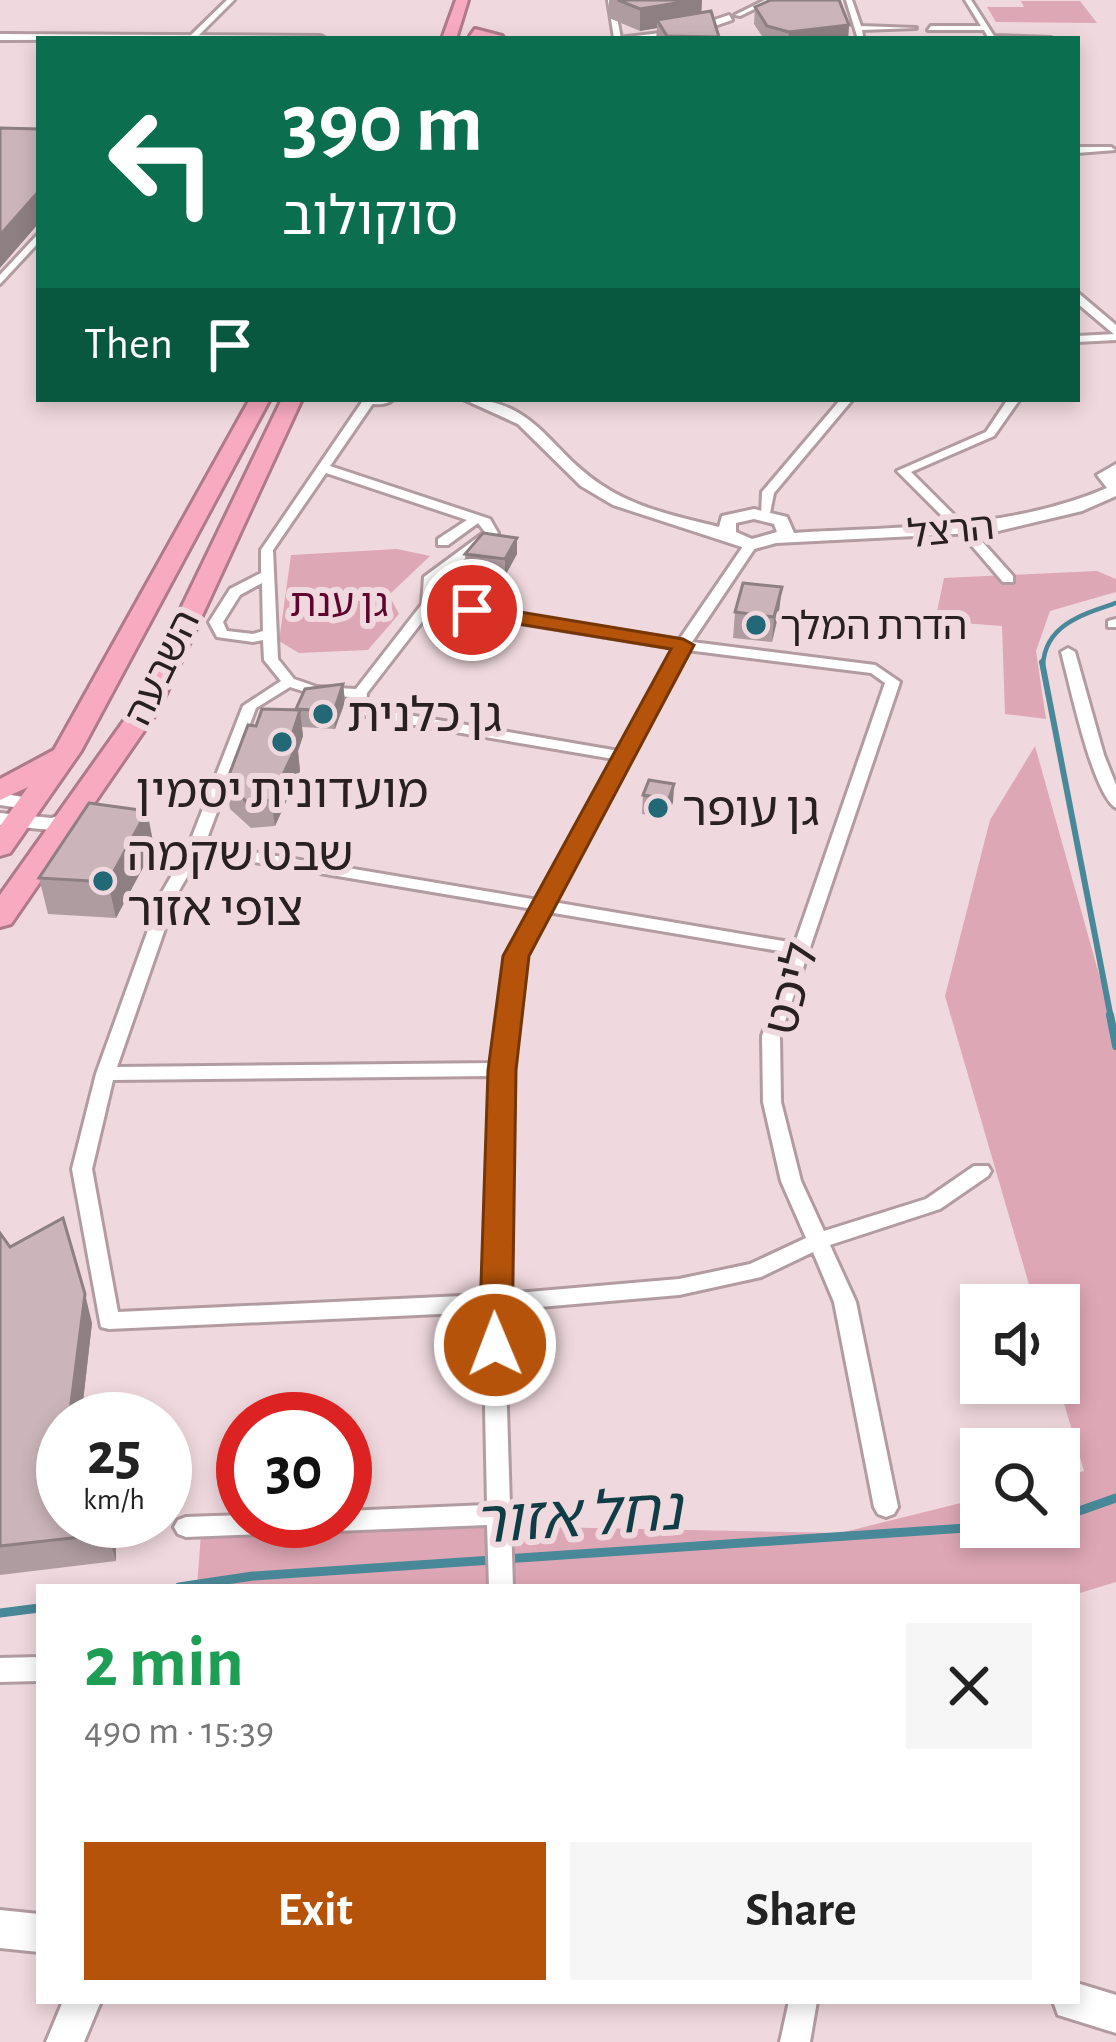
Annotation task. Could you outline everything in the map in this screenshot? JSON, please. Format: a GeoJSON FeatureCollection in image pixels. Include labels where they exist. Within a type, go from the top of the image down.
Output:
{"type":"FeatureCollection","features":[{"type":"Feature","properties":{"kind":"highway"},"geometry":{"type":"LineString","coordinates":[[446,36],[463,0]]}},
{"type":"Feature","properties":{"kind":"highway"},"geometry":{"type":"LineString","coordinates":[[474,36],[481,13]]}},
{"type":"Feature","properties":{"kind":"highway","name":"השבעה"},"geometry":{"type":"LineString","coordinates":[[0,917],[34,817],[67,751],[258,402]]}},
{"type":"Feature","properties":{"kind":"highway","name":"השבעה"},"geometry":{"type":"LineString","coordinates":[[0,847],[146,709],[290,402]]}},
{"type":"Feature","properties":{"kind":"highway"},"geometry":{"type":"LineString","coordinates":[[279,425],[302,402]]}},
{"type":"Feature","properties":{"kind":"highway"},"geometry":{"type":"LineString","coordinates":[[0,795],[67,751]]}},
{"type":"Feature","properties":{"kind":"highway"},"geometry":{"type":"LineString","coordinates":[[0,888],[34,817]]}},
{"type":"Feature","properties":{"kind":"street"},"geometry":{"type":"LineString","coordinates":[[194,36],[231,0]]}},
{"type":"Feature","properties":{"kind":"street"},"geometry":{"type":"LineString","coordinates":[[610,0],[617,34]]}},
{"type":"Feature","properties":{"kind":"street"},"geometry":{"type":"LineString","coordinates":[[685,36],[770,0]]}},
{"type":"Feature","properties":{"kind":"street"},"geometry":{"type":"LineString","coordinates":[[849,0],[861,36]]}},
{"type":"Feature","properties":{"kind":"street"},"geometry":{"type":"LineString","coordinates":[[968,0],[991,35]]}},
{"type":"Feature","properties":{"kind":"street"},"geometry":{"type":"LineString","coordinates":[[610,12],[634,13]]}},
{"type":"Feature","properties":{"kind":"street"},"geometry":{"type":"LineString","coordinates":[[704,16],[732,17]]}},
{"type":"Feature","properties":{"kind":"street"},"geometry":{"type":"LineString","coordinates":[[669,36],[732,17]]}},
{"type":"Feature","properties":{"kind":"street"},"geometry":{"type":"LineString","coordinates":[[858,28],[912,28]]}},
{"type":"Feature","properties":{"kind":"street"},"geometry":{"type":"LineString","coordinates":[[931,28],[991,35]]}},
{"type":"Feature","properties":{"kind":"street"},"geometry":{"type":"LineString","coordinates":[[0,38],[36,38]]}},
{"type":"Feature","properties":{"kind":"street"},"geometry":{"type":"LineString","coordinates":[[0,38],[36,39]]}},
{"type":"Feature","properties":{"kind":"street"},"geometry":{"type":"LineString","coordinates":[[1080,118],[1094,118]]}},
{"type":"Feature","properties":{"kind":"street"},"geometry":{"type":"LineString","coordinates":[[1080,150],[1111,150]]}},
{"type":"Feature","properties":{"kind":"street"},"geometry":{"type":"LineString","coordinates":[[0,281],[36,239]]}},
{"type":"Feature","properties":{"kind":"street"},"geometry":{"type":"LineString","coordinates":[[1080,299],[1116,334]]}},
{"type":"Feature","properties":{"kind":"street"},"geometry":{"type":"LineString","coordinates":[[1080,339],[1116,334]]}},
{"type":"Feature","properties":{"kind":"street"},"geometry":{"type":"LineString","coordinates":[[360,693],[315,691],[289,682],[272,660],[266,575],[267,550],[367,402]]}},
{"type":"Feature","properties":{"kind":"street"},"geometry":{"type":"LineString","coordinates":[[478,402],[530,421],[589,484],[656,516],[725,530],[751,544],[683,645],[516,956],[502,1070],[494,1303],[501,1584]]}},
{"type":"Feature","properties":{"kind":"street"},"geometry":{"type":"LineString","coordinates":[[765,515],[768,492],[844,402]]}},
{"type":"Feature","properties":{"kind":"street"},"geometry":{"type":"LineString","coordinates":[[1008,579],[904,471],[990,434],[1012,402]]}},
{"type":"Feature","properties":{"kind":"street"},"geometry":{"type":"LineString","coordinates":[[321,466],[476,519],[492,533],[429,580],[429,604],[360,693],[359,704],[368,713],[625,756]]}},
{"type":"Feature","properties":{"kind":"street","name":"הרצל"},"geometry":{"type":"LineString","coordinates":[[751,544],[784,535],[961,527],[1068,511],[1114,483]]}},
{"type":"Feature","properties":{"kind":"street"},"geometry":{"type":"LineString","coordinates":[[725,530],[735,517],[765,515],[781,521],[784,535]]}},
{"type":"Feature","properties":{"kind":"street"},"geometry":{"type":"LineString","coordinates":[[443,542],[476,519]]}},
{"type":"Feature","properties":{"kind":"street"},"geometry":{"type":"LineString","coordinates":[[266,575],[235,592],[216,622],[222,634],[253,638],[270,634]]}},
{"type":"Feature","properties":{"kind":"street"},"geometry":{"type":"LineString","coordinates":[[429,604],[683,645]]}},
{"type":"Feature","properties":{"kind":"street","name":"ליכט"},"geometry":{"type":"LineString","coordinates":[[683,645],[875,669],[892,682],[771,1036],[772,1102],[791,1181],[845,1303],[886,1507]]}},
{"type":"Feature","properties":{"kind":"street"},"geometry":{"type":"LineString","coordinates":[[1068,652],[1096,755],[1116,803]]}},
{"type":"Feature","properties":{"kind":"street"},"geometry":{"type":"LineString","coordinates":[[289,682],[250,706],[196,847],[169,894],[105,1074],[82,1169],[109,1321],[494,1303],[679,1287],[754,1271],[818,1241],[934,1204],[981,1171]]}},
{"type":"Feature","properties":{"kind":"street"},"geometry":{"type":"LineString","coordinates":[[1096,755],[1116,755]]}},
{"type":"Feature","properties":{"kind":"street"},"geometry":{"type":"LineString","coordinates":[[0,795],[34,817]]}},
{"type":"Feature","properties":{"kind":"street"},"geometry":{"type":"LineString","coordinates":[[196,847],[798,949]]}},
{"type":"Feature","properties":{"kind":"street"},"geometry":{"type":"LineString","coordinates":[[105,1074],[502,1070]]}},
{"type":"Feature","properties":{"kind":"street"},"geometry":{"type":"LineString","coordinates":[[372,1521],[503,1523]]}},
{"type":"Feature","properties":{"kind":"street"},"geometry":{"type":"LineString","coordinates":[[0,1670],[36,1669]]}},
{"type":"Feature","properties":{"kind":"street"},"geometry":{"type":"LineString","coordinates":[[0,1929],[36,1933]]}},
{"type":"Feature","properties":{"kind":"street"},"geometry":{"type":"LineString","coordinates":[[1080,2003],[1116,2014]]}},
{"type":"Feature","properties":{"kind":"street"},"geometry":{"type":"LineString","coordinates":[[65,2042],[81,2004]]}},
{"type":"Feature","properties":{"kind":"street"},"geometry":{"type":"LineString","coordinates":[[795,2042],[802,2004]]}},
{"type":"Feature","properties":{"kind":"green space"},"geometry":{"type":"Polygon","coordinates":[[[1021,1],[1080,1],[1097,23],[996,22],[987,7],[1024,7],[1021,1]]]}},
{"type":"Feature","properties":{"kind":"green space","name":"גן ענת"},"geometry":{"type":"Polygon","coordinates":[[[397,549],[430,556],[389,595],[399,614],[368,650],[299,653],[279,641],[291,555],[397,549]]]}},
{"type":"Feature","properties":{"kind":"green space"},"geometry":{"type":"Polygon","coordinates":[[[1097,571],[1116,579],[1116,592],[1050,611],[1036,651],[1046,719],[1005,714],[1002,626],[935,621],[944,578],[1097,571]]]}},
{"type":"Feature","properties":{"kind":"green space"},"geometry":{"type":"Polygon","coordinates":[[[1035,746],[1116,1035],[1116,1582],[1080,1593],[1080,1584],[197,1584],[202,1520],[216,1520],[216,1548],[372,1548],[372,1523],[840,1533],[960,1503],[960,1548],[1080,1548],[1080,1472],[1084,1471],[1080,1428],[1071,1428],[1064,1404],[1080,1404],[1080,1284],[1029,1284],[945,996],[990,820],[1035,746]]]}},
{"type":"Feature","properties":{"kind":"building"},"geometry":{"type":"Polygon","coordinates":[[[618,0],[694,0],[640,9],[618,0]]]}},
{"type":"Feature","properties":{"kind":"building"},"geometry":{"type":"Polygon","coordinates":[[[771,0],[839,0],[849,25],[789,32],[767,26],[755,7],[771,0]]]}},
{"type":"Feature","properties":{"kind":"building"},"geometry":{"type":"Polygon","coordinates":[[[711,11],[719,36],[667,36],[657,20],[711,11]]]}},
{"type":"Feature","properties":{"kind":"building"},"geometry":{"type":"Polygon","coordinates":[[[0,128],[36,129],[36,194],[0,235],[0,128]]]}},
{"type":"Feature","properties":{"kind":"building"},"geometry":{"type":"Polygon","coordinates":[[[483,533],[517,538],[505,559],[465,554],[483,533]]]}},
{"type":"Feature","properties":{"kind":"building"},"geometry":{"type":"Polygon","coordinates":[[[743,583],[782,587],[774,617],[735,612],[743,583]]]}},
{"type":"Feature","properties":{"kind":"building"},"geometry":{"type":"Polygon","coordinates":[[[343,684],[334,711],[296,709],[305,689],[343,684]]]}},
{"type":"Feature","properties":{"kind":"building"},"geometry":{"type":"Polygon","coordinates":[[[262,709],[300,710],[292,735],[297,745],[271,800],[247,802],[226,783],[248,725],[256,726],[262,709]]]}},
{"type":"Feature","properties":{"kind":"building"},"geometry":{"type":"Polygon","coordinates":[[[649,780],[674,784],[669,799],[643,795],[649,780]]]}},
{"type":"Feature","properties":{"kind":"building"},"geometry":{"type":"Polygon","coordinates":[[[89,803],[147,811],[108,882],[39,878],[89,803]]]}},
{"type":"Feature","properties":{"kind":"building"},"geometry":{"type":"Polygon","coordinates":[[[63,1218],[85,1294],[72,1392],[36,1392],[36,1542],[0,1546],[0,1233],[10,1247],[63,1218]]]}},
{"type":"Feature","properties":{"kind":"waterway","name":"נחל אזור"},"geometry":{"type":"LineString","coordinates":[[1043,665],[1045,651],[1058,631],[1116,603]]}},
{"type":"Feature","properties":{"kind":"waterway","name":"נחל אזור"},"geometry":{"type":"LineString","coordinates":[[1042,662],[1111,1018]]}},
{"type":"Feature","properties":{"kind":"waterway","name":"נחל אזור"},"geometry":{"type":"LineString","coordinates":[[1110,1015],[1116,1046]]}},
{"type":"Feature","properties":{"kind":"waterway","name":"נחל אזור"},"geometry":{"type":"LineString","coordinates":[[1080,1511],[1116,1498]]}},
{"type":"Feature","properties":{"kind":"waterway","name":"נחל אזור"},"geometry":{"type":"LineString","coordinates":[[505,1559],[960,1528]]}},
{"type":"Feature","properties":{"kind":"waterway","name":"נחל אזור"},"geometry":{"type":"LineString","coordinates":[[199,1584],[492,1560]]}},
{"type":"Feature","properties":{"kind":"waterway","name":"נחל אזור"},"geometry":{"type":"LineString","coordinates":[[0,1613],[36,1608]]}},
{"type":"Feature","properties":{"kind":"place","name":"הדרת המלך"},"geometry":{"type":"Point","coordinates":[756,625]}},
{"type":"Feature","properties":{"kind":"place","name":"גן כלנית"},"geometry":{"type":"Point","coordinates":[323,714]}},
{"type":"Feature","properties":{"kind":"place","name":"מועדונית יסמין"},"geometry":{"type":"Point","coordinates":[282,742]}},
{"type":"Feature","properties":{"kind":"place","name":"גן עופר"},"geometry":{"type":"Point","coordinates":[658,808]}},
{"type":"Feature","properties":{"kind":"place","name":"שבט שקמה צופי אזור"},"geometry":{"type":"Point","coordinates":[103,881]}},
{"type":"Feature","properties":{"kind":"route"},"geometry":{"type":"LineString","coordinates":[[472,610],[683,645],[516,956],[502,1070],[495,1345]]}}]}
